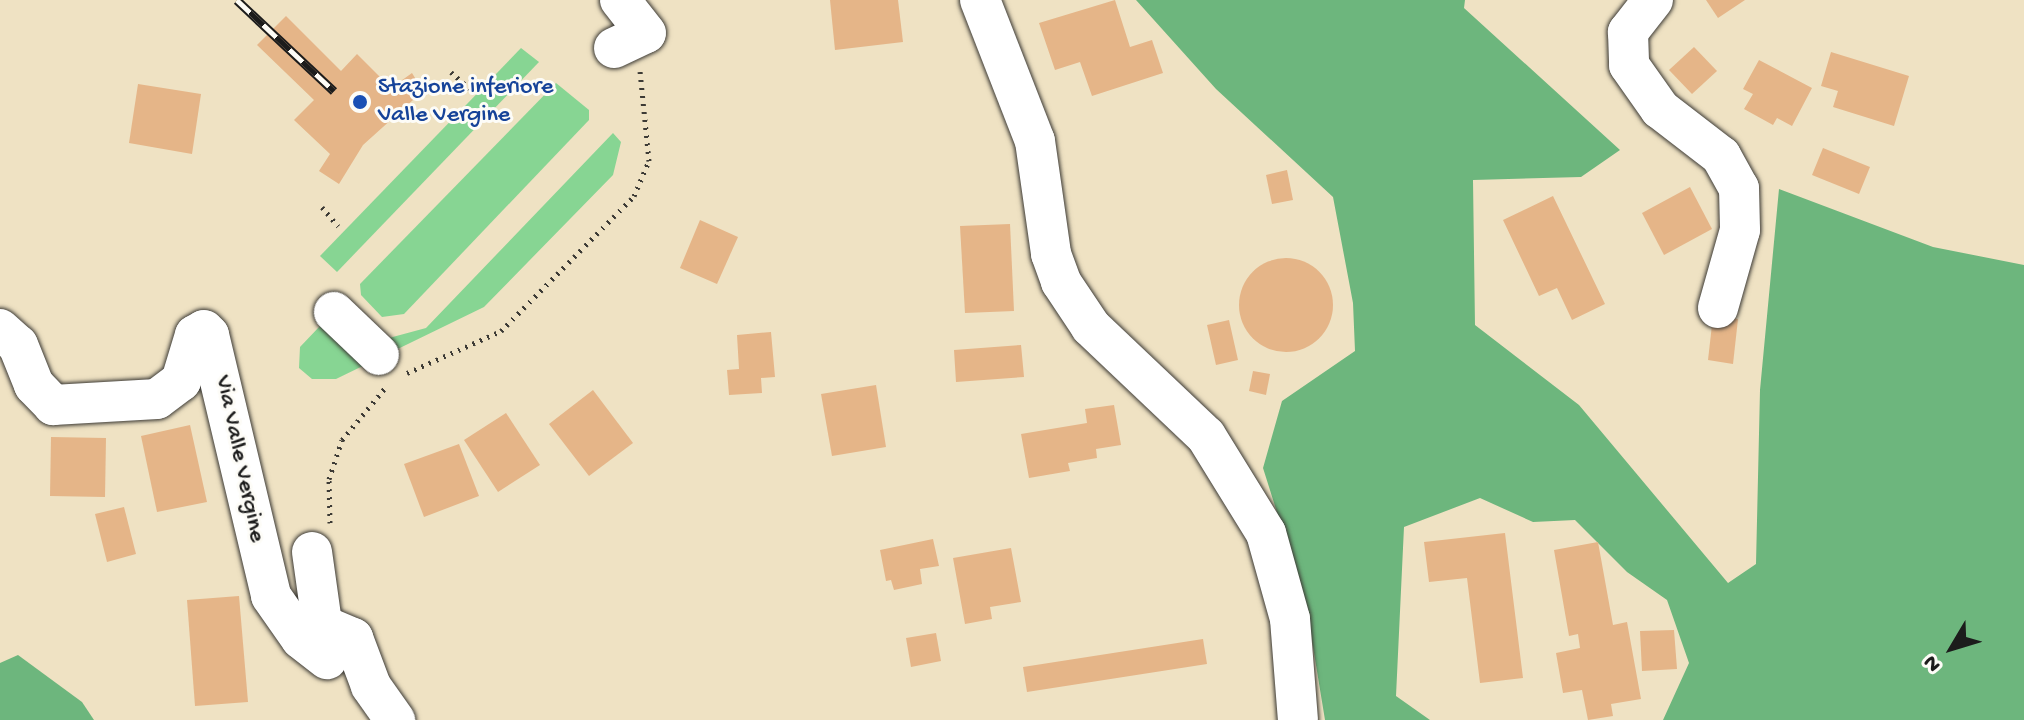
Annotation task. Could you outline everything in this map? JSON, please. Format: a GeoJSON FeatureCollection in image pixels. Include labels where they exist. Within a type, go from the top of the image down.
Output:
{"type":"FeatureCollection","features":[{"type":"Feature","properties":{"kind":"street"},"geometry":{"type":"LineString","coordinates":[[620,0],[640,36]]}},
{"type":"Feature","properties":{"kind":"street"},"geometry":{"type":"LineString","coordinates":[[980,0],[1035,141],[1051,254],[1061,282],[1091,327],[1206,436],[1266,533],[1290,619],[1298,720]]}},
{"type":"Feature","properties":{"kind":"street"},"geometry":{"type":"LineString","coordinates":[[1653,0],[1628,32],[1624,45],[1629,65],[1671,119],[1721,156],[1739,188],[1740,230],[1718,308]]}},
{"type":"Feature","properties":{"kind":"street"},"geometry":{"type":"LineString","coordinates":[[334,312],[389,372]]}},
{"type":"Feature","properties":{"kind":"street","name":"Via Valle Vergine"},"geometry":{"type":"LineString","coordinates":[[0,329],[18,345],[34,385],[53,405],[157,399],[181,381],[195,335],[204,330],[215,345],[271,596],[301,639],[324,642],[353,638],[371,686],[395,720]]}},
{"type":"Feature","properties":{"kind":"street"},"geometry":{"type":"LineString","coordinates":[[321,544],[324,642]]}},
{"type":"Feature","properties":{"kind":"path"},"geometry":{"type":"LineString","coordinates":[[321,544],[335,457],[389,372],[501,331],[641,186],[648,145],[639,63],[640,36]]}},
{"type":"Feature","properties":{"kind":"path"},"geometry":{"type":"LineString","coordinates":[[451,72],[470,89]]}},
{"type":"Feature","properties":{"kind":"path"},"geometry":{"type":"LineString","coordinates":[[322,207],[338,226]]}},
{"type":"Feature","properties":{"kind":"green space"},"geometry":{"type":"Polygon","coordinates":[[[1136,0],[1465,0],[1464,8],[1620,150],[1581,177],[1473,180],[1475,325],[1579,405],[1728,583],[1756,564],[1760,390],[1779,189],[1933,247],[2024,265],[2024,720],[1663,720],[1689,663],[1667,600],[1627,572],[1575,520],[1533,522],[1480,498],[1404,527],[1396,696],[1430,720],[1325,720],[1306,604],[1263,468],[1282,401],[1355,351],[1353,303],[1333,197],[1216,89],[1136,0]]]}},
{"type":"Feature","properties":{"kind":"green space"},"geometry":{"type":"Polygon","coordinates":[[[521,48],[539,62],[337,272],[320,256],[521,48]]]}},
{"type":"Feature","properties":{"kind":"green space"},"geometry":{"type":"Polygon","coordinates":[[[556,83],[589,110],[589,120],[404,314],[382,317],[361,295],[360,284],[556,83]]]}},
{"type":"Feature","properties":{"kind":"green space"},"geometry":{"type":"Polygon","coordinates":[[[613,133],[621,142],[613,175],[484,307],[336,379],[312,379],[299,368],[300,347],[339,306],[389,338],[426,328],[613,133]]]}},
{"type":"Feature","properties":{"kind":"green space"},"geometry":{"type":"Polygon","coordinates":[[[18,655],[82,702],[94,720],[0,720],[0,663],[18,655]]]}},
{"type":"Feature","properties":{"kind":"building"},"geometry":{"type":"Polygon","coordinates":[[[830,0],[898,0],[903,42],[835,50],[830,0]]]}},
{"type":"Feature","properties":{"kind":"building"},"geometry":{"type":"Polygon","coordinates":[[[1115,0],[1130,47],[1152,40],[1163,73],[1092,96],[1080,62],[1055,70],[1039,23],[1115,0]]]}},
{"type":"Feature","properties":{"kind":"building"},"geometry":{"type":"Polygon","coordinates":[[[1706,0],[1745,0],[1718,18],[1706,0]]]}},
{"type":"Feature","properties":{"kind":"building","name":"Stazione inferiore Valle Vergine"},"geometry":{"type":"Polygon","coordinates":[[[286,16],[341,71],[357,54],[391,88],[412,73],[423,91],[363,145],[339,184],[319,171],[330,154],[294,120],[314,100],[257,45],[286,16]]]}},
{"type":"Feature","properties":{"kind":"building"},"geometry":{"type":"Polygon","coordinates":[[[1694,47],[1717,71],[1692,94],[1669,70],[1694,47]]]}},
{"type":"Feature","properties":{"kind":"building"},"geometry":{"type":"Polygon","coordinates":[[[1831,52],[1909,76],[1894,126],[1833,107],[1838,91],[1821,86],[1831,52]]]}},
{"type":"Feature","properties":{"kind":"building"},"geometry":{"type":"Polygon","coordinates":[[[1759,60],[1812,88],[1792,126],[1777,118],[1773,125],[1744,109],[1753,94],[1743,89],[1759,60]]]}},
{"type":"Feature","properties":{"kind":"building"},"geometry":{"type":"Polygon","coordinates":[[[138,84],[201,94],[192,154],[129,143],[138,84]]]}},
{"type":"Feature","properties":{"kind":"building"},"geometry":{"type":"Polygon","coordinates":[[[1823,148],[1870,167],[1859,194],[1812,175],[1823,148]]]}},
{"type":"Feature","properties":{"kind":"building"},"geometry":{"type":"Polygon","coordinates":[[[1287,170],[1293,200],[1272,204],[1266,175],[1287,170]]]}},
{"type":"Feature","properties":{"kind":"building"},"geometry":{"type":"Polygon","coordinates":[[[1690,187],[1712,229],[1664,255],[1642,213],[1690,187]]]}},
{"type":"Feature","properties":{"kind":"building"},"geometry":{"type":"Polygon","coordinates":[[[1553,196],[1605,304],[1572,320],[1557,288],[1539,296],[1503,220],[1553,196]]]}},
{"type":"Feature","properties":{"kind":"building"},"geometry":{"type":"Polygon","coordinates":[[[700,220],[738,237],[717,284],[680,268],[700,220]]]}},
{"type":"Feature","properties":{"kind":"building"},"geometry":{"type":"Polygon","coordinates":[[[1010,224],[1014,311],[965,313],[960,226],[1010,224]]]}},
{"type":"Feature","properties":{"kind":"building"},"geometry":{"type":"Polygon","coordinates":[[[1286,258],[1304,261],[1319,272],[1330,287],[1333,305],[1330,323],[1319,338],[1304,349],[1286,352],[1268,349],[1253,338],[1242,323],[1239,305],[1242,287],[1253,272],[1268,261],[1286,258]]]}},
{"type":"Feature","properties":{"kind":"building"},"geometry":{"type":"Polygon","coordinates":[[[1713,316],[1738,319],[1733,364],[1708,360],[1713,316]]]}},
{"type":"Feature","properties":{"kind":"building"},"geometry":{"type":"Polygon","coordinates":[[[1229,320],[1238,360],[1216,365],[1207,325],[1229,320]]]}},
{"type":"Feature","properties":{"kind":"building"},"geometry":{"type":"Polygon","coordinates":[[[771,332],[775,377],[761,378],[762,393],[729,395],[727,370],[739,369],[737,335],[771,332]]]}},
{"type":"Feature","properties":{"kind":"building"},"geometry":{"type":"Polygon","coordinates":[[[1021,345],[1024,377],[956,382],[954,350],[1021,345]]]}},
{"type":"Feature","properties":{"kind":"building"},"geometry":{"type":"Polygon","coordinates":[[[1253,371],[1270,374],[1266,395],[1249,391],[1253,371]]]}},
{"type":"Feature","properties":{"kind":"building"},"geometry":{"type":"Polygon","coordinates":[[[876,385],[886,447],[832,456],[821,394],[876,385]]]}},
{"type":"Feature","properties":{"kind":"building"},"geometry":{"type":"Polygon","coordinates":[[[593,390],[633,443],[589,476],[549,424],[593,390]]]}},
{"type":"Feature","properties":{"kind":"building"},"geometry":{"type":"Polygon","coordinates":[[[1114,405],[1121,445],[1096,449],[1097,458],[1068,463],[1070,471],[1029,478],[1021,434],[1087,423],[1085,409],[1114,405]]]}},
{"type":"Feature","properties":{"kind":"building"},"geometry":{"type":"Polygon","coordinates":[[[506,413],[540,465],[498,492],[464,440],[506,413]]]}},
{"type":"Feature","properties":{"kind":"building"},"geometry":{"type":"Polygon","coordinates":[[[190,425],[207,502],[157,512],[141,436],[190,425]]]}},
{"type":"Feature","properties":{"kind":"building"},"geometry":{"type":"Polygon","coordinates":[[[51,437],[106,438],[105,497],[50,496],[51,437]]]}},
{"type":"Feature","properties":{"kind":"building"},"geometry":{"type":"Polygon","coordinates":[[[459,444],[479,496],[424,517],[404,464],[459,444]]]}},
{"type":"Feature","properties":{"kind":"building"},"geometry":{"type":"Polygon","coordinates":[[[124,507],[136,554],[107,562],[95,514],[124,507]]]}},
{"type":"Feature","properties":{"kind":"building"},"geometry":{"type":"Polygon","coordinates":[[[1505,533],[1523,678],[1480,683],[1467,578],[1429,582],[1424,542],[1505,533]]]}},
{"type":"Feature","properties":{"kind":"building"},"geometry":{"type":"Polygon","coordinates":[[[933,539],[939,566],[920,569],[922,584],[894,590],[891,580],[886,581],[880,550],[933,539]]]}},
{"type":"Feature","properties":{"kind":"building"},"geometry":{"type":"Polygon","coordinates":[[[1598,542],[1613,625],[1627,622],[1641,699],[1611,704],[1613,716],[1588,720],[1582,690],[1563,693],[1556,653],[1580,648],[1578,634],[1569,636],[1554,550],[1598,542]]]}},
{"type":"Feature","properties":{"kind":"building"},"geometry":{"type":"Polygon","coordinates":[[[1011,548],[1021,602],[990,607],[992,619],[965,624],[953,558],[1011,548]]]}},
{"type":"Feature","properties":{"kind":"building"},"geometry":{"type":"Polygon","coordinates":[[[239,596],[248,702],[195,706],[187,600],[239,596]]]}},
{"type":"Feature","properties":{"kind":"building"},"geometry":{"type":"Polygon","coordinates":[[[1674,630],[1677,669],[1642,671],[1640,631],[1674,630]]]}},
{"type":"Feature","properties":{"kind":"building"},"geometry":{"type":"Polygon","coordinates":[[[936,633],[941,661],[911,667],[906,638],[936,633]]]}},
{"type":"Feature","properties":{"kind":"building"},"geometry":{"type":"Polygon","coordinates":[[[1203,639],[1207,664],[1027,692],[1023,667],[1203,639]]]}},
{"type":"Feature","properties":{"kind":"railway"},"geometry":{"type":"LineString","coordinates":[[237,0],[334,91]]}},
{"type":"Feature","properties":{"kind":"place","name":"Stazione inferiore Valle Vergine"},"geometry":{"type":"Point","coordinates":[360,102]}}]}
